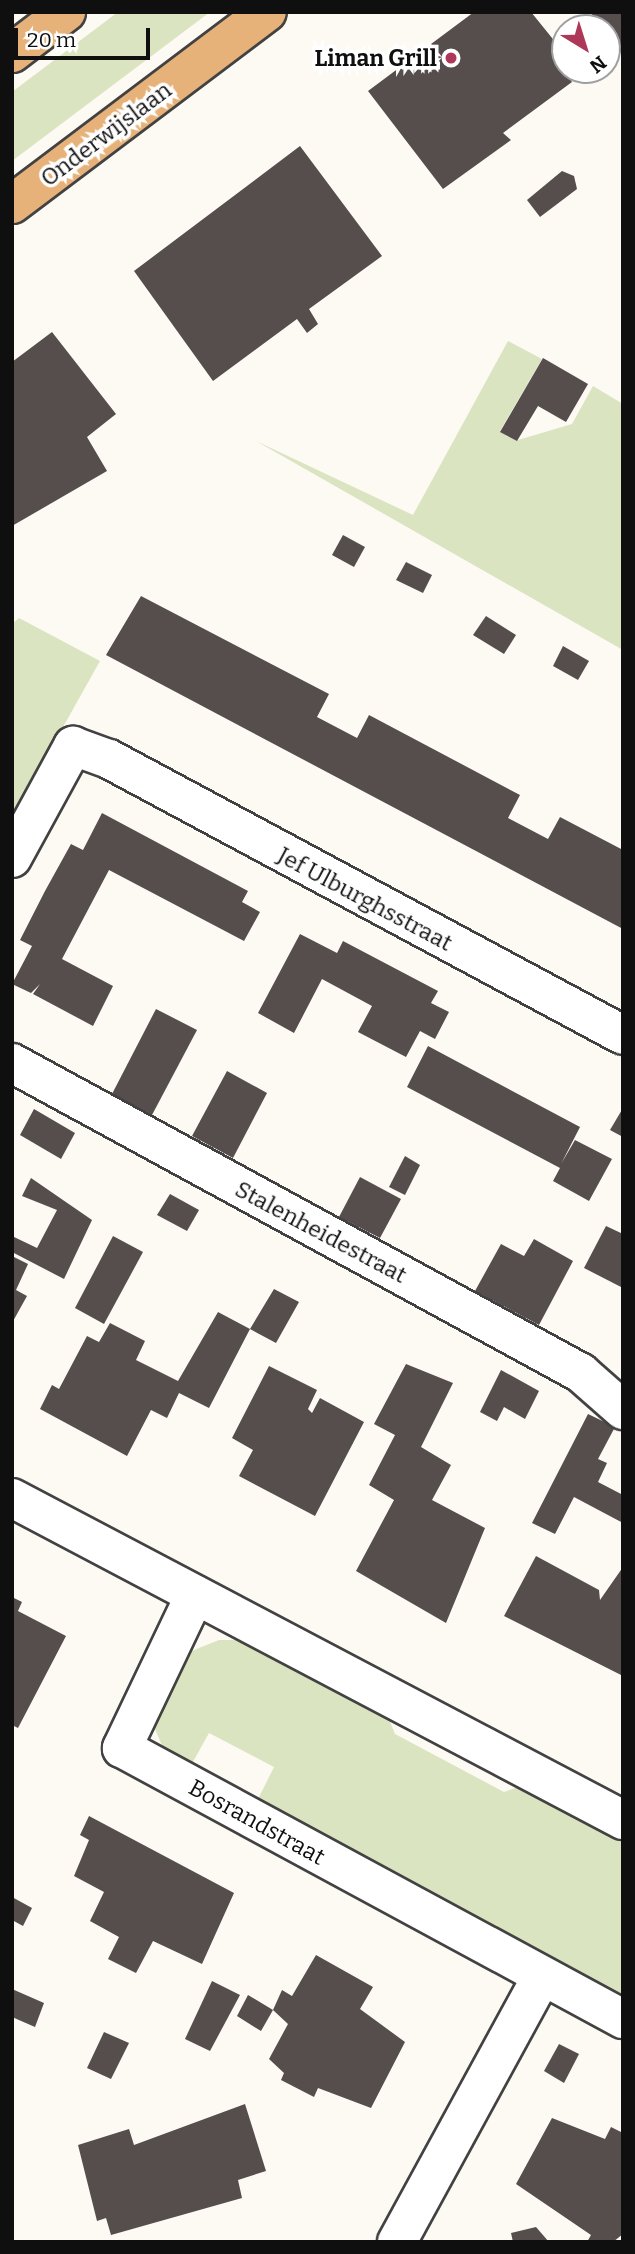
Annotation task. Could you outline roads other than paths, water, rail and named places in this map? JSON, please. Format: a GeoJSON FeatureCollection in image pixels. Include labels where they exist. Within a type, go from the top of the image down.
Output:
{"type":"FeatureCollection","features":[{"type":"Feature","properties":{"kind":"main road"},"geometry":{"type":"LineString","coordinates":[[12,53],[66,12]]}},
{"type":"Feature","properties":{"kind":"main road","name":"Onderwijslaan"},"geometry":{"type":"LineString","coordinates":[[12,204],[267,12]]}},
{"type":"Feature","properties":{"kind":"street","name":"Jef Ulburghsstraat"},"geometry":{"type":"LineString","coordinates":[[12,858],[73,746],[109,759],[623,1035]]}},
{"type":"Feature","properties":{"kind":"street","name":"Stalenheidestraat"},"geometry":{"type":"LineString","coordinates":[[12,1063],[581,1373],[623,1410]]}},
{"type":"Feature","properties":{"kind":"street"},"geometry":{"type":"LineString","coordinates":[[12,1498],[623,1819]]}},
{"type":"Feature","properties":{"kind":"street","name":"Bosrandstraat"},"geometry":{"type":"LineString","coordinates":[[195,1595],[122,1748],[541,1978],[623,2019]]}},
{"type":"Feature","properties":{"kind":"street"},"geometry":{"type":"LineString","coordinates":[[397,2242],[541,1978]]}},
{"type":"Feature","properties":{"kind":"place","name":"Liman Grill"},"geometry":{"type":"Point","coordinates":[451,58]}}]}
